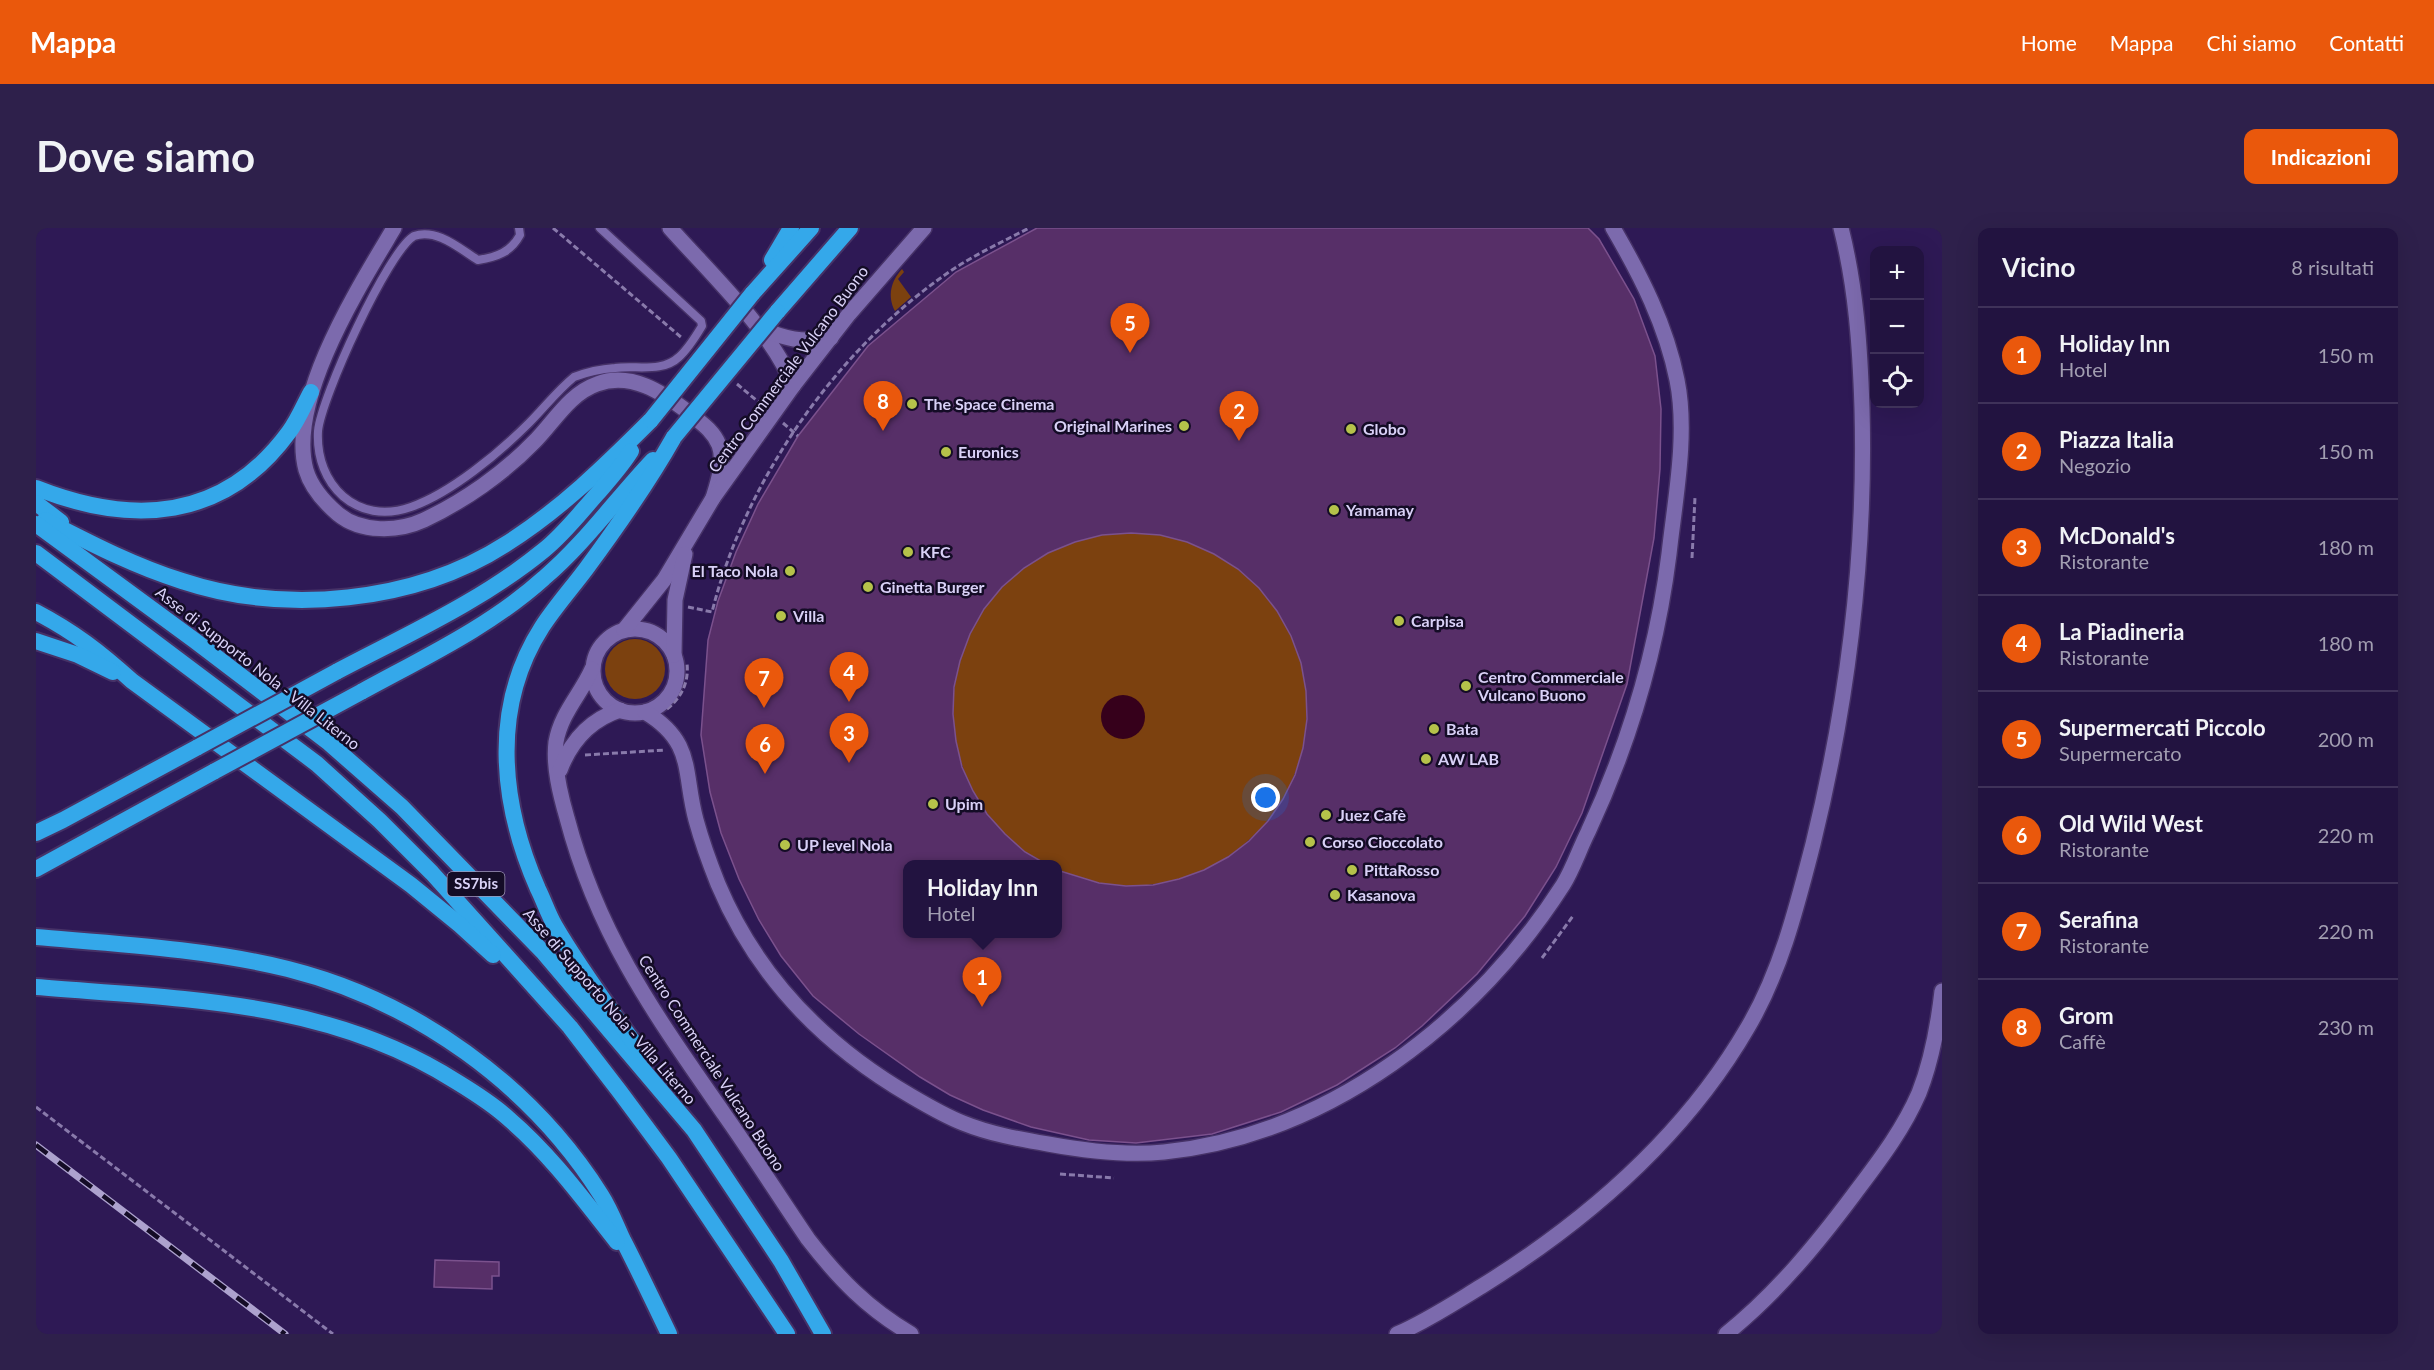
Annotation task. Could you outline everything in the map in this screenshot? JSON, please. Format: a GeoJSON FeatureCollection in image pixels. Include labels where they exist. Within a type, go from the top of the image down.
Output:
{"type":"FeatureCollection","features":[{"type":"Feature","properties":{"kind":"highway"},"geometry":{"type":"LineString","coordinates":[[752,294],[791,228]]}},
{"type":"Feature","properties":{"kind":"highway"},"geometry":{"type":"LineString","coordinates":[[36,833],[480,595],[546,549],[577,518],[623,464],[651,420],[752,294],[811,228]]}},
{"type":"Feature","properties":{"kind":"highway"},"geometry":{"type":"LineString","coordinates":[[36,868],[454,641],[542,580],[572,553],[674,437],[850,228]]}},
{"type":"Feature","properties":{"kind":"highway"},"geometry":{"type":"LineString","coordinates":[[36,488],[90,506],[127,511],[159,511],[191,506],[219,494],[248,477],[290,431],[311,392]]}},
{"type":"Feature","properties":{"kind":"highway"},"geometry":{"type":"LineString","coordinates":[[36,516],[120,559],[184,582],[276,598],[359,597],[400,589],[450,572],[475,562],[506,544],[538,522],[588,481],[651,420]]}},
{"type":"Feature","properties":{"kind":"highway"},"geometry":{"type":"LineString","coordinates":[[674,437],[652,477],[541,629],[527,657],[511,701],[506,738],[507,782],[514,822],[527,864],[554,923],[584,973],[694,1130]]}},
{"type":"Feature","properties":{"kind":"highway"},"geometry":{"type":"LineString","coordinates":[[36,503],[84,538],[120,559]]}},
{"type":"Feature","properties":{"kind":"highway","name":"Asse di Supporto Nola - Villa Literno"},"geometry":{"type":"LineString","coordinates":[[36,524],[329,743],[402,807],[544,953],[694,1130],[781,1261],[824,1334]]}},
{"type":"Feature","properties":{"kind":"highway","name":"SS7bis"},"geometry":{"type":"LineString","coordinates":[[36,553],[317,764],[381,821],[432,873],[570,1027],[669,1158],[787,1334]]}},
{"type":"Feature","properties":{"kind":"highway"},"geometry":{"type":"LineString","coordinates":[[36,612],[71,630],[132,681],[411,885],[460,925],[570,1027]]}},
{"type":"Feature","properties":{"kind":"highway"},"geometry":{"type":"LineString","coordinates":[[36,641],[78,655],[132,681]]}},
{"type":"Feature","properties":{"kind":"highway"},"geometry":{"type":"LineString","coordinates":[[36,937],[224,957],[287,969],[346,987],[375,999],[456,1044],[497,1077],[533,1111],[602,1196],[669,1334]]}},
{"type":"Feature","properties":{"kind":"highway"},"geometry":{"type":"LineString","coordinates":[[36,987],[201,1001],[277,1011],[361,1034],[396,1048],[434,1067],[508,1117],[543,1151],[635,1265]]}},
{"type":"Feature","properties":{"kind":"street"},"geometry":{"type":"LineString","coordinates":[[394,228],[342,321],[311,392],[303,432],[307,471],[314,487],[325,502],[340,516],[359,526],[380,529],[402,527],[422,521],[471,494],[510,464],[534,442],[571,400],[584,390],[598,383],[616,381],[632,382],[664,394],[706,426],[715,436],[721,456],[713,498]]}},
{"type":"Feature","properties":{"kind":"street"},"geometry":{"type":"LineString","coordinates":[[670,228],[757,327],[788,371],[794,386]]}},
{"type":"Feature","properties":{"kind":"street","name":"Centro Commerciale Vulcano Buono"},"geometry":{"type":"LineString","coordinates":[[911,1334],[882,1318],[827,1264],[651,1008],[621,958],[589,889],[574,844],[558,776],[556,743],[560,727],[584,687],[595,656],[602,644],[612,635],[624,630],[664,580],[713,498],[794,386],[875,283],[924,228]]}},
{"type":"Feature","properties":{"kind":"street"},"geometry":{"type":"LineString","coordinates":[[592,669],[599,694],[608,704],[632,713],[645,712],[666,727],[682,749],[695,817],[731,913],[748,941],[792,1001],[816,1027],[870,1071],[929,1107],[962,1123],[1027,1140],[1087,1151],[1159,1152],[1215,1144],[1303,1116],[1349,1091],[1409,1051],[1458,1011],[1495,972],[1561,888],[1612,780],[1646,678],[1654,645],[1677,494],[1681,421],[1678,382],[1655,308],[1613,228]]}},
{"type":"Feature","properties":{"kind":"street"},"geometry":{"type":"LineString","coordinates":[[1397,1334],[1457,1302],[1529,1257],[1604,1199],[1629,1176],[1678,1122],[1730,1056],[1755,1014],[1777,969],[1801,893],[1824,800],[1847,676],[1854,609],[1862,498],[1861,386],[1854,289],[1840,228]]}},
{"type":"Feature","properties":{"kind":"street"},"geometry":{"type":"LineString","coordinates":[[757,327],[784,338],[799,341],[831,338]]}},
{"type":"Feature","properties":{"kind":"street","name":"Centro Commerciale Vulcano Buono"},"geometry":{"type":"LineString","coordinates":[[645,712],[658,706],[668,696],[675,683],[680,657],[675,600],[690,539]]}},
{"type":"Feature","properties":{"kind":"street"},"geometry":{"type":"LineString","coordinates":[[624,630],[642,630],[659,636],[680,657]]}},
{"type":"Feature","properties":{"kind":"street"},"geometry":{"type":"LineString","coordinates":[[558,776],[565,757],[578,736],[592,723],[620,710]]}},
{"type":"Feature","properties":{"kind":"street"},"geometry":{"type":"LineString","coordinates":[[1726,1334],[1743,1321],[1810,1253],[1886,1153],[1918,1094],[1925,1076],[1939,1024],[1942,991]]}},
{"type":"Feature","properties":{"kind":"lane"},"geometry":{"type":"LineString","coordinates":[[522,230],[508,250],[495,257],[478,260],[443,236],[432,233],[423,232],[413,236],[404,244],[368,305],[350,342],[318,429],[319,450],[326,474],[334,490],[351,504],[367,510],[389,512],[411,507],[465,477],[494,455],[574,377],[617,367],[653,368],[679,356],[702,326],[701,321],[600,228]]}},
{"type":"Feature","properties":{"kind":"path"},"geometry":{"type":"LineString","coordinates":[[553,228],[689,344]]}},
{"type":"Feature","properties":{"kind":"path"},"geometry":{"type":"LineString","coordinates":[[682,606],[712,612],[736,538],[758,490],[793,432],[855,355],[926,288],[956,266],[1029,228]]}},
{"type":"Feature","properties":{"kind":"path"},"geometry":{"type":"LineString","coordinates":[[731,379],[798,436]]}},
{"type":"Feature","properties":{"kind":"path"},"geometry":{"type":"LineString","coordinates":[[1692,558],[1695,497]]}},
{"type":"Feature","properties":{"kind":"path"},"geometry":{"type":"LineString","coordinates":[[668,716],[666,713],[668,709],[675,703],[686,685],[680,657]]}},
{"type":"Feature","properties":{"kind":"path"},"geometry":{"type":"LineString","coordinates":[[565,757],[682,749]]}},
{"type":"Feature","properties":{"kind":"path"},"geometry":{"type":"LineString","coordinates":[[1542,958],[1573,916]]}},
{"type":"Feature","properties":{"kind":"path"},"geometry":{"type":"LineString","coordinates":[[36,1107],[333,1334]]}},
{"type":"Feature","properties":{"kind":"path"},"geometry":{"type":"LineString","coordinates":[[1060,1174],[1114,1178]]}},
{"type":"Feature","properties":{"kind":"shaded area"},"geometry":{"type":"Polygon","coordinates":[[[902,269],[904,272],[898,279],[911,297],[895,311],[891,300],[891,289],[902,269]]]}},
{"type":"Feature","properties":{"kind":"shaded area"},"geometry":{"type":"Polygon","coordinates":[[[1113,533],[1147,533],[1181,540],[1213,553],[1242,572],[1267,597],[1286,626],[1299,658],[1306,692],[1306,726],[1299,760],[1286,792],[1267,821],[1242,846],[1213,865],[1181,878],[1147,885],[1113,885],[1079,878],[1062,872],[1062,860],[1039,860],[1018,846],[993,821],[974,792],[961,760],[954,726],[954,692],[961,658],[974,626],[993,597],[1018,572],[1047,553],[1079,540],[1113,533]]]}},
{"type":"Feature","properties":{"kind":"shaded area"},"geometry":{"type":"Polygon","coordinates":[[[635,639],[652,644],[660,652],[665,669],[660,686],[652,694],[635,699],[618,694],[610,686],[605,669],[610,652],[618,644],[635,639]]]}},
{"type":"Feature","properties":{"kind":"shaded area"},"geometry":{"type":"Polygon","coordinates":[[[1123,695],[1138,702],[1145,717],[1138,732],[1123,739],[1108,732],[1101,717],[1108,702],[1123,695]]]}},
{"type":"Feature","properties":{"kind":"building","name":"Centro Commerciale Vulcano Buono"},"geometry":{"type":"Polygon","coordinates":[[[1037,228],[1588,228],[1599,239],[1634,299],[1655,356],[1661,409],[1660,469],[1654,538],[1627,684],[1582,813],[1556,867],[1525,916],[1477,974],[1395,1048],[1337,1085],[1281,1112],[1212,1134],[1136,1143],[1089,1140],[1031,1127],[983,1110],[950,1095],[859,1034],[813,996],[781,956],[759,920],[739,879],[721,833],[710,792],[701,735],[708,640],[718,601],[736,552],[758,504],[798,436],[868,346],[956,272],[1037,228]],[[1131,533],[1102,535],[1075,542],[1048,553],[1024,568],[1002,587],[984,609],[970,634],[954,687],[953,714],[956,741],[962,767],[987,814],[1025,852],[1039,860],[903,860],[903,938],[1062,938],[1062,872],[1099,883],[1126,886],[1153,885],[1179,879],[1204,870],[1228,857],[1249,841],[1268,821],[1295,775],[1303,748],[1307,719],[1306,691],[1301,663],[1291,636],[1277,611],[1259,588],[1238,569],[1214,554],[1187,542],[1160,535],[1131,533]]]}},
{"type":"Feature","properties":{"kind":"building"},"geometry":{"type":"Polygon","coordinates":[[[435,1260],[499,1262],[499,1276],[492,1276],[492,1289],[434,1287],[435,1260]]]}},
{"type":"Feature","properties":{"kind":"railway"},"geometry":{"type":"LineString","coordinates":[[36,1145],[285,1334]]}},
{"type":"Feature","properties":{"kind":"place","name":"Supermercati Piccolo"},"geometry":{"type":"Point","coordinates":[1130,353]}},
{"type":"Feature","properties":{"kind":"place","name":"The Space Cinema"},"geometry":{"type":"Point","coordinates":[912,404]}},
{"type":"Feature","properties":{"kind":"place","name":"Original Marines"},"geometry":{"type":"Point","coordinates":[1184,426]}},
{"type":"Feature","properties":{"kind":"place","name":"Globo"},"geometry":{"type":"Point","coordinates":[1351,429]}},
{"type":"Feature","properties":{"kind":"place","name":"Grom"},"geometry":{"type":"Point","coordinates":[883,431]}},
{"type":"Feature","properties":{"kind":"place","name":"Piazza Italia"},"geometry":{"type":"Point","coordinates":[1239,441]}},
{"type":"Feature","properties":{"kind":"place","name":"Euronics"},"geometry":{"type":"Point","coordinates":[946,452]}},
{"type":"Feature","properties":{"kind":"place","name":"Yamamay"},"geometry":{"type":"Point","coordinates":[1334,510]}},
{"type":"Feature","properties":{"kind":"place","name":"KFC"},"geometry":{"type":"Point","coordinates":[908,552]}},
{"type":"Feature","properties":{"kind":"place","name":"El Taco Nola"},"geometry":{"type":"Point","coordinates":[790,571]}},
{"type":"Feature","properties":{"kind":"place","name":"Ginetta Burger"},"geometry":{"type":"Point","coordinates":[868,587]}},
{"type":"Feature","properties":{"kind":"place","name":"Villa"},"geometry":{"type":"Point","coordinates":[781,616]}},
{"type":"Feature","properties":{"kind":"place","name":"Carpisa"},"geometry":{"type":"Point","coordinates":[1399,621]}},
{"type":"Feature","properties":{"kind":"place","name":"Centro Commerciale Vulcano Buono"},"geometry":{"type":"Point","coordinates":[1466,686]}},
{"type":"Feature","properties":{"kind":"place","name":"La Piadineria"},"geometry":{"type":"Point","coordinates":[849,702]}},
{"type":"Feature","properties":{"kind":"place","name":"Serafina"},"geometry":{"type":"Point","coordinates":[764,708]}},
{"type":"Feature","properties":{"kind":"place","name":"Bata"},"geometry":{"type":"Point","coordinates":[1434,729]}},
{"type":"Feature","properties":{"kind":"place","name":"AW LAB"},"geometry":{"type":"Point","coordinates":[1426,759]}},
{"type":"Feature","properties":{"kind":"place","name":"McDonald's"},"geometry":{"type":"Point","coordinates":[849,763]}},
{"type":"Feature","properties":{"kind":"place","name":"Old Wild West"},"geometry":{"type":"Point","coordinates":[765,774]}},
{"type":"Feature","properties":{"kind":"place","name":"Upim"},"geometry":{"type":"Point","coordinates":[933,804]}},
{"type":"Feature","properties":{"kind":"place","name":"Juez Cafè"},"geometry":{"type":"Point","coordinates":[1326,815]}},
{"type":"Feature","properties":{"kind":"place","name":"Corso Cioccolato"},"geometry":{"type":"Point","coordinates":[1310,842]}},
{"type":"Feature","properties":{"kind":"place","name":"UP level Nola"},"geometry":{"type":"Point","coordinates":[785,845]}},
{"type":"Feature","properties":{"kind":"place","name":"PittaRosso"},"geometry":{"type":"Point","coordinates":[1352,870]}},
{"type":"Feature","properties":{"kind":"place","name":"Kasanova"},"geometry":{"type":"Point","coordinates":[1335,895]}},
{"type":"Feature","properties":{"kind":"place","name":"Holiday Inn"},"geometry":{"type":"Point","coordinates":[982,1007]}}]}
